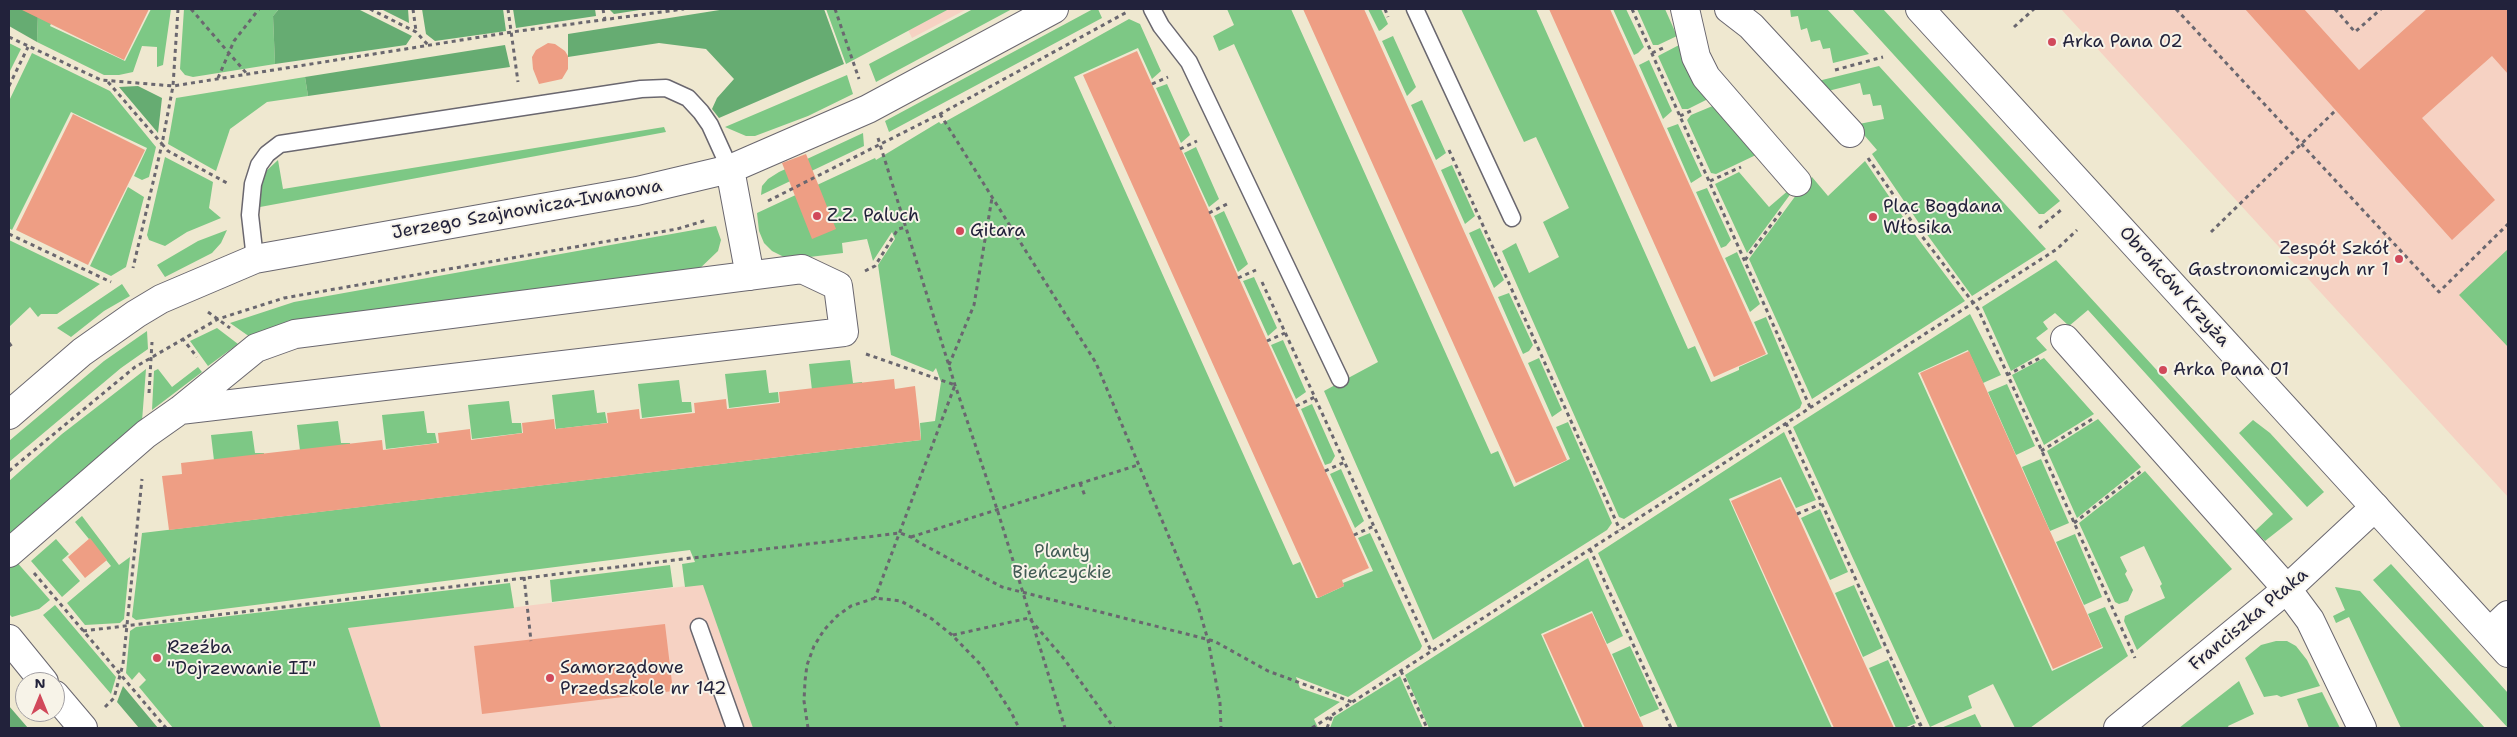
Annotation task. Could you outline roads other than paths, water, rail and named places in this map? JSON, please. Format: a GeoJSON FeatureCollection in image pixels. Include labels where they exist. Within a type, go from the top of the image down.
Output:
{"type":"FeatureCollection","features":[{"type":"Feature","properties":{"kind":"street","name":"Jerzego Szajnowicza-Iwanowa"},"geometry":{"type":"LineString","coordinates":[[9,415],[82,352],[136,314],[160,299],[255,259],[637,191],[730,169],[868,109],[1054,9]]}},
{"type":"Feature","properties":{"kind":"street"},"geometry":{"type":"LineString","coordinates":[[1685,9],[1696,57],[1706,77],[1796,182]]}},
{"type":"Feature","properties":{"kind":"street"},"geometry":{"type":"LineString","coordinates":[[1729,9],[1751,26],[1850,133]]}},
{"type":"Feature","properties":{"kind":"street","name":"Obrońców Krzyża"},"geometry":{"type":"LineString","coordinates":[[1920,9],[2375,506],[2499,624],[2508,653]]}},
{"type":"Feature","properties":{"kind":"street"},"geometry":{"type":"LineString","coordinates":[[730,169],[750,276]]}},
{"type":"Feature","properties":{"kind":"street"},"geometry":{"type":"LineString","coordinates":[[11,551],[146,434],[180,410],[256,348],[295,334],[802,269],[838,286],[844,332],[180,410]]}},
{"type":"Feature","properties":{"kind":"street"},"geometry":{"type":"LineString","coordinates":[[2065,339],[2287,588],[2310,620],[2362,728]]}},
{"type":"Feature","properties":{"kind":"street","name":"Franciszka Ptaka"},"geometry":{"type":"LineString","coordinates":[[2118,728],[2287,588],[2375,506]]}},
{"type":"Feature","properties":{"kind":"street"},"geometry":{"type":"LineString","coordinates":[[9,639],[36,672]]}},
{"type":"Feature","properties":{"kind":"street"},"geometry":{"type":"LineString","coordinates":[[65,701],[92,719]]}},
{"type":"Feature","properties":{"kind":"lane"},"geometry":{"type":"LineString","coordinates":[[1152,9],[1161,26],[1189,62],[1340,379]]}},
{"type":"Feature","properties":{"kind":"lane"},"geometry":{"type":"LineString","coordinates":[[1415,9],[1512,218]]}},
{"type":"Feature","properties":{"kind":"lane"},"geometry":{"type":"LineString","coordinates":[[255,259],[250,216],[251,197],[259,165],[267,154],[280,144],[641,89],[666,88],[688,98],[701,112],[710,125],[730,169]]}},
{"type":"Feature","properties":{"kind":"lane"},"geometry":{"type":"LineString","coordinates":[[699,627],[735,728]]}},
{"type":"Feature","properties":{"kind":"place","name":"Arka Pana 02"},"geometry":{"type":"Point","coordinates":[2052,42]}},
{"type":"Feature","properties":{"kind":"place","name":"Z.Z. Paluch"},"geometry":{"type":"Point","coordinates":[817,216]}},
{"type":"Feature","properties":{"kind":"place","name":"Plac Bogdana Włosika"},"geometry":{"type":"Point","coordinates":[1873,217]}},
{"type":"Feature","properties":{"kind":"place","name":"Gitara"},"geometry":{"type":"Point","coordinates":[960,231]}},
{"type":"Feature","properties":{"kind":"place","name":"Zespół Szkół Gastronomicznych nr 1"},"geometry":{"type":"Point","coordinates":[2399,259]}},
{"type":"Feature","properties":{"kind":"place","name":"Arka Pana 01"},"geometry":{"type":"Point","coordinates":[2163,370]}},
{"type":"Feature","properties":{"kind":"place","name":"Rzeźba \"Dojrzewanie II\""},"geometry":{"type":"Point","coordinates":[157,658]}},
{"type":"Feature","properties":{"kind":"place","name":"Samorządowe Przedszkole nr 142"},"geometry":{"type":"Point","coordinates":[550,678]}},
{"type":"Feature","properties":{"kind":"park label","name":"Planty Bieńczyckie"},"geometry":{"type":"Point","coordinates":[1062,562]}}]}
